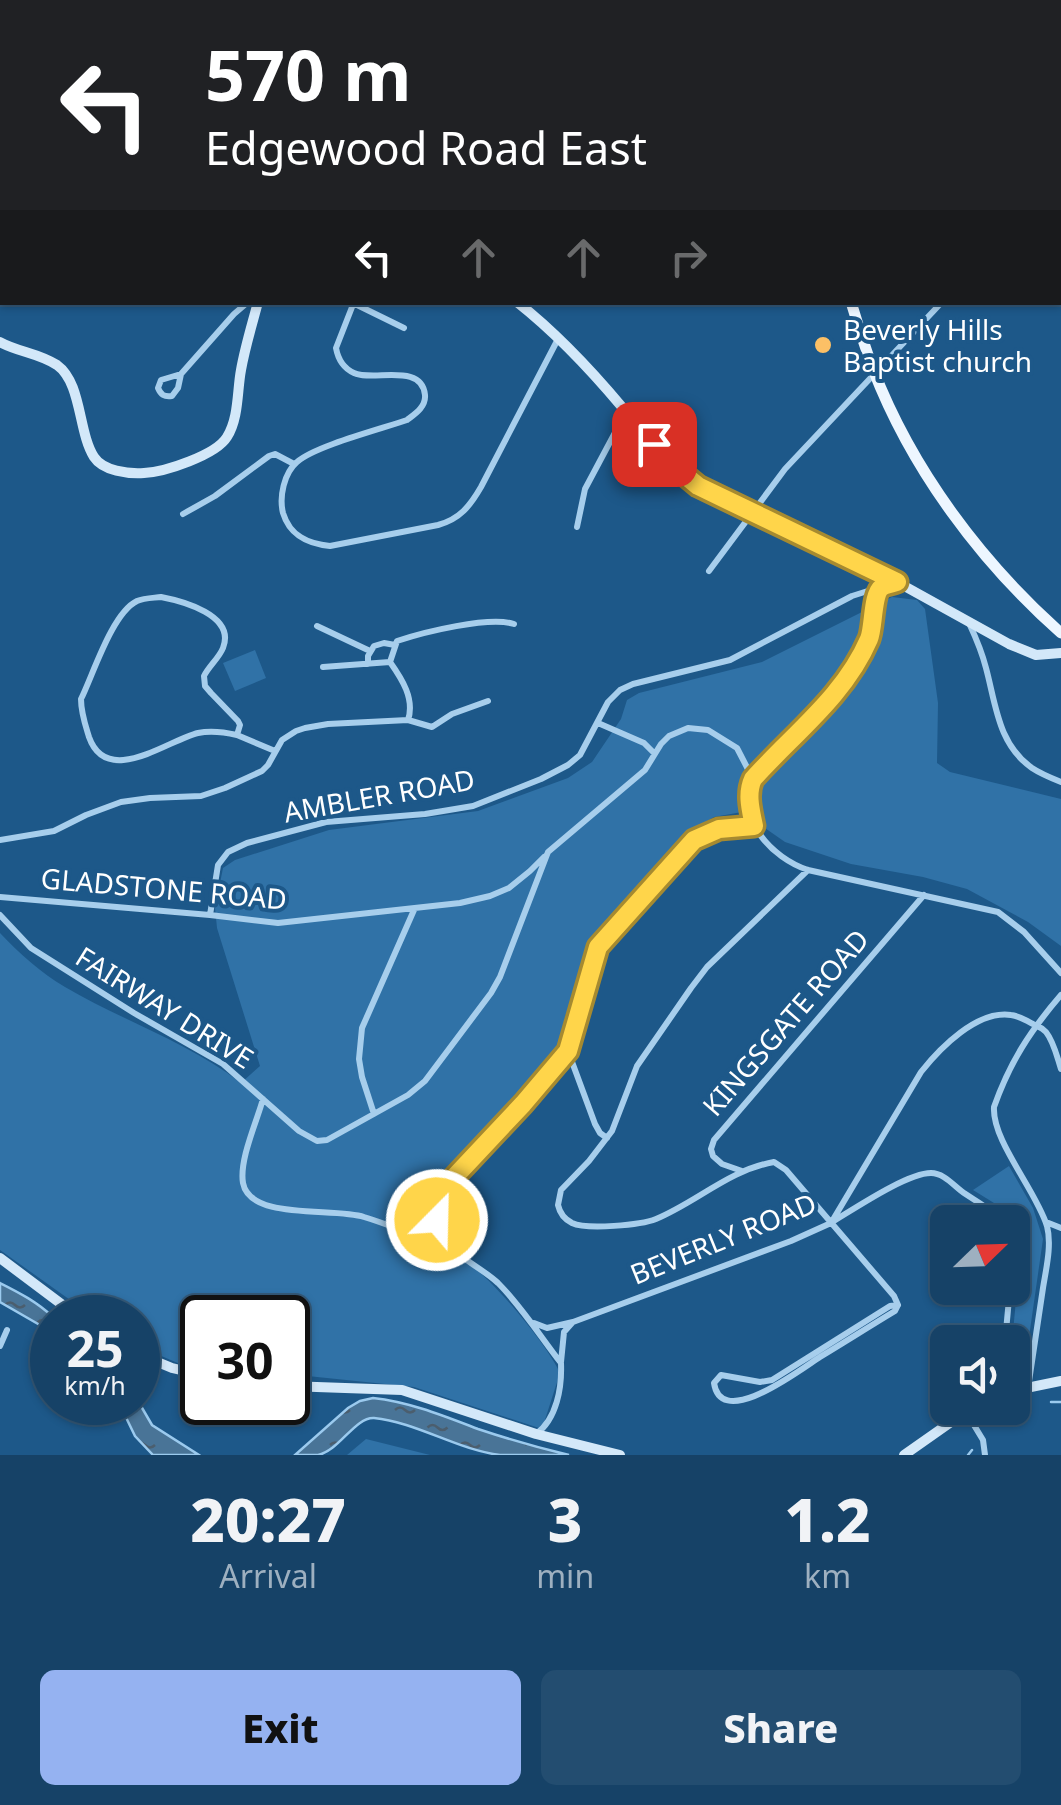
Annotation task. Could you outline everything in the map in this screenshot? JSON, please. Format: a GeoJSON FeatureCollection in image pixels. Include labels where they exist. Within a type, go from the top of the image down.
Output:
{"type":"FeatureCollection","features":[{"type":"Feature","properties":{"kind":"main road"},"geometry":{"type":"LineString","coordinates":[[852,305],[874,372],[941,498],[982,554],[1058,626]]}},
{"type":"Feature","properties":{"kind":"street"},"geometry":{"type":"LineString","coordinates":[[181,374],[244,305]]}},
{"type":"Feature","properties":{"kind":"street"},"geometry":{"type":"LineString","coordinates":[[0,342],[34,353],[60,368],[69,379],[94,457],[120,471],[143,473],[201,456],[225,442],[234,418],[242,364],[257,305]]}},
{"type":"Feature","properties":{"kind":"street"},"geometry":{"type":"LineString","coordinates":[[353,305],[336,348],[342,364],[356,374],[408,376],[418,381],[425,401],[417,414],[407,420],[311,454],[294,464],[280,503],[286,521],[306,542],[330,546],[450,522],[472,504],[558,339]]}},
{"type":"Feature","properties":{"kind":"street"},"geometry":{"type":"LineString","coordinates":[[358,305],[404,328]]}},
{"type":"Feature","properties":{"kind":"street"},"geometry":{"type":"LineString","coordinates":[[520,305],[558,339],[698,486],[897,582],[1036,655],[1061,653]]}},
{"type":"Feature","properties":{"kind":"street"},"geometry":{"type":"LineString","coordinates":[[708,572],[785,468],[939,305]]}},
{"type":"Feature","properties":{"kind":"street"},"geometry":{"type":"LineString","coordinates":[[577,527],[585,489],[626,412]]}},
{"type":"Feature","properties":{"kind":"street"},"geometry":{"type":"LineString","coordinates":[[183,514],[216,496],[269,456],[275,454],[294,464]]}},
{"type":"Feature","properties":{"kind":"street","name":"AMBLER ROAD"},"geometry":{"type":"LineString","coordinates":[[210,915],[218,865],[228,852],[326,822],[473,806],[541,779],[580,754],[608,702],[620,690],[730,660],[852,596],[897,582]]}},
{"type":"Feature","properties":{"kind":"street"},"geometry":{"type":"LineString","coordinates":[[882,587],[877,594],[870,638],[841,686],[753,779],[749,798],[754,826],[783,859],[808,870],[998,912],[1024,932],[1061,973]]}},
{"type":"Feature","properties":{"kind":"street"},"geometry":{"type":"LineString","coordinates":[[237,735],[238,721],[205,686],[204,676],[224,643],[216,620],[185,601],[160,597],[146,598],[129,607],[112,633],[82,699],[81,711],[98,753],[113,760],[141,757],[202,732],[218,731],[276,751]]}},
{"type":"Feature","properties":{"kind":"street"},"geometry":{"type":"LineString","coordinates":[[390,662],[397,641],[419,634],[502,620],[514,624]]}},
{"type":"Feature","properties":{"kind":"street"},"geometry":{"type":"LineString","coordinates":[[968,622],[986,668],[999,727],[1024,762],[1061,782]]}},
{"type":"Feature","properties":{"kind":"street"},"geometry":{"type":"LineString","coordinates":[[317,626],[370,651]]}},
{"type":"Feature","properties":{"kind":"street"},"geometry":{"type":"LineString","coordinates":[[368,664],[374,646],[395,646]]}},
{"type":"Feature","properties":{"kind":"street"},"geometry":{"type":"LineString","coordinates":[[322,667],[390,662]]}},
{"type":"Feature","properties":{"kind":"street"},"geometry":{"type":"LineString","coordinates":[[390,662],[404,682],[410,700],[412,714],[408,720]]}},
{"type":"Feature","properties":{"kind":"street"},"geometry":{"type":"LineString","coordinates":[[0,840],[54,830],[121,802],[201,796],[224,788],[262,771],[289,734],[305,728],[408,720],[432,727],[460,710],[488,701]]}},
{"type":"Feature","properties":{"kind":"street"},"geometry":{"type":"LineString","coordinates":[[598,722],[644,743],[654,753]]}},
{"type":"Feature","properties":{"kind":"street","name":"FAIRWAY DRIVE"},"geometry":{"type":"LineString","coordinates":[[0,916],[30,948],[223,1064],[299,1132],[328,1140],[408,1095],[424,1081],[491,993],[548,852],[645,770],[669,736],[684,729],[708,730],[737,748],[753,779]]}},
{"type":"Feature","properties":{"kind":"street"},"geometry":{"type":"LineString","coordinates":[[561,1362],[495,1280],[443,1240],[438,1227],[441,1198],[446,1186],[568,1051],[598,947],[694,840],[719,829],[754,826]]}},
{"type":"Feature","properties":{"kind":"street","name":"GLADSTONE ROAD"},"geometry":{"type":"LineString","coordinates":[[0,897],[278,923],[460,903],[501,892],[548,852]]}},
{"type":"Feature","properties":{"kind":"street"},"geometry":{"type":"LineString","coordinates":[[808,870],[690,988],[637,1066],[612,1131],[558,1196],[561,1214],[574,1224],[654,1220],[742,1171],[774,1162],[896,1300],[895,1311],[767,1391],[738,1400],[722,1398],[714,1390],[714,1381],[721,1375],[760,1382],[776,1379],[896,1300]]}},
{"type":"Feature","properties":{"kind":"street","name":"KINGSGATE ROAD"},"geometry":{"type":"LineString","coordinates":[[742,1171],[718,1161],[711,1149],[714,1140],[924,895]]}},
{"type":"Feature","properties":{"kind":"street"},"geometry":{"type":"LineString","coordinates":[[374,1114],[359,1059],[362,1028],[414,908]]}},
{"type":"Feature","properties":{"kind":"street"},"geometry":{"type":"LineString","coordinates":[[1030,1374],[1048,1246],[1046,1222],[998,1131],[993,1114],[1016,1054],[1061,995]]}},
{"type":"Feature","properties":{"kind":"street","name":"BEVERLY ROAD"},"geometry":{"type":"LineString","coordinates":[[526,1317],[542,1328],[557,1327],[831,1223],[906,1094],[938,1051],[964,1030],[989,1018],[1006,1014],[1035,1026]]}},
{"type":"Feature","properties":{"kind":"street"},"geometry":{"type":"LineString","coordinates":[[1035,1026],[1048,1035],[1061,1069]]}},
{"type":"Feature","properties":{"kind":"street"},"geometry":{"type":"LineString","coordinates":[[568,1051],[595,1124],[607,1138]]}},
{"type":"Feature","properties":{"kind":"street"},"geometry":{"type":"LineString","coordinates":[[264,1100],[244,1160],[243,1184],[253,1200],[279,1209],[360,1215],[460,1254]]}},
{"type":"Feature","properties":{"kind":"street"},"geometry":{"type":"LineString","coordinates":[[831,1223],[884,1192],[930,1173],[986,1205]]}},
{"type":"Feature","properties":{"kind":"street"},"geometry":{"type":"LineString","coordinates":[[1046,1222],[1061,1228]]}},
{"type":"Feature","properties":{"kind":"street"},"geometry":{"type":"LineString","coordinates":[[0,1258],[49,1295]]}},
{"type":"Feature","properties":{"kind":"street"},"geometry":{"type":"LineString","coordinates":[[555,1429],[564,1332],[572,1322]]}},
{"type":"Feature","properties":{"kind":"street"},"geometry":{"type":"LineString","coordinates":[[0,1346],[8,1330]]}},
{"type":"Feature","properties":{"kind":"street"},"geometry":{"type":"LineString","coordinates":[[1030,1388],[1061,1382]]}},
{"type":"Feature","properties":{"kind":"street"},"geometry":{"type":"LineString","coordinates":[[310,1387],[402,1390],[536,1434],[555,1429]]}},
{"type":"Feature","properties":{"kind":"street"},"geometry":{"type":"LineString","coordinates":[[904,1455],[946,1425]]}},
{"type":"Feature","properties":{"kind":"street"},"geometry":{"type":"LineString","coordinates":[[976,1425],[984,1440],[985,1455]]}},
{"type":"Feature","properties":{"kind":"street"},"geometry":{"type":"LineString","coordinates":[[536,1434],[545,1428],[555,1429],[620,1455]]}},
{"type":"Feature","properties":{"kind":"shaded area"},"geometry":{"type":"Polygon","coordinates":[[[892,597],[917,600],[925,609],[938,703],[937,763],[950,772],[1061,799],[1061,946],[1028,922],[967,889],[851,864],[785,842],[742,812],[714,817],[684,835],[589,950],[559,1046],[509,1110],[461,1156],[426,1206],[424,1243],[473,1266],[530,1328],[560,1373],[542,1429],[414,1387],[310,1376],[310,1295],[180,1295],[180,1364],[160,1355],[160,1295],[63,1295],[0,1250],[0,933],[56,981],[199,1055],[241,1083],[260,1066],[217,928],[215,908],[223,868],[235,860],[329,830],[478,811],[568,778],[592,762],[621,719],[627,700],[639,693],[762,662],[892,597]]]}},
{"type":"Feature","properties":{"kind":"shaded area"},"geometry":{"type":"Polygon","coordinates":[[[255,650],[266,678],[235,691],[223,663],[255,650]]]}},
{"type":"Feature","properties":{"kind":"shaded area"},"geometry":{"type":"Polygon","coordinates":[[[1009,1166],[1033,1208],[1043,1239],[1030,1330],[1030,1325],[1014,1325],[1016,1305],[1030,1305],[1030,1205],[995,1205],[973,1190],[1009,1166]]]}},
{"type":"Feature","properties":{"kind":"shaded area"},"geometry":{"type":"Polygon","coordinates":[[[366,1439],[430,1455],[347,1455],[366,1439]]]}},
{"type":"Feature","properties":{"kind":"water"},"geometry":{"type":"Polygon","coordinates":[[[0,1283],[30,1299],[30,1319],[0,1302],[0,1283]]]}},
{"type":"Feature","properties":{"kind":"water"},"geometry":{"type":"Polygon","coordinates":[[[373,1398],[414,1406],[569,1455],[484,1452],[374,1418],[360,1423],[326,1452],[295,1455],[348,1408],[373,1398]]]}},
{"type":"Feature","properties":{"kind":"water"},"geometry":{"type":"Polygon","coordinates":[[[130,1425],[152,1425],[199,1455],[153,1455],[130,1425]]]}},
{"type":"Feature","properties":{"kind":"waterway"},"geometry":{"type":"LineString","coordinates":[[1051,1402],[1061,1402]]}},
{"type":"Feature","properties":{"kind":"waterway"},"geometry":{"type":"LineString","coordinates":[[968,1455],[972,1450]]}},
{"type":"Feature","properties":{"kind":"place","name":"Beverly Hills Baptist church"},"geometry":{"type":"Point","coordinates":[823,345]}},
{"type":"Feature","properties":{"kind":"route"},"geometry":{"type":"LineString","coordinates":[[437,1220],[446,1186],[568,1051],[598,947],[694,840],[719,829],[754,826],[749,798],[753,779],[841,686],[870,638],[877,594],[882,587],[897,582],[698,486],[654,444]]}}]}
